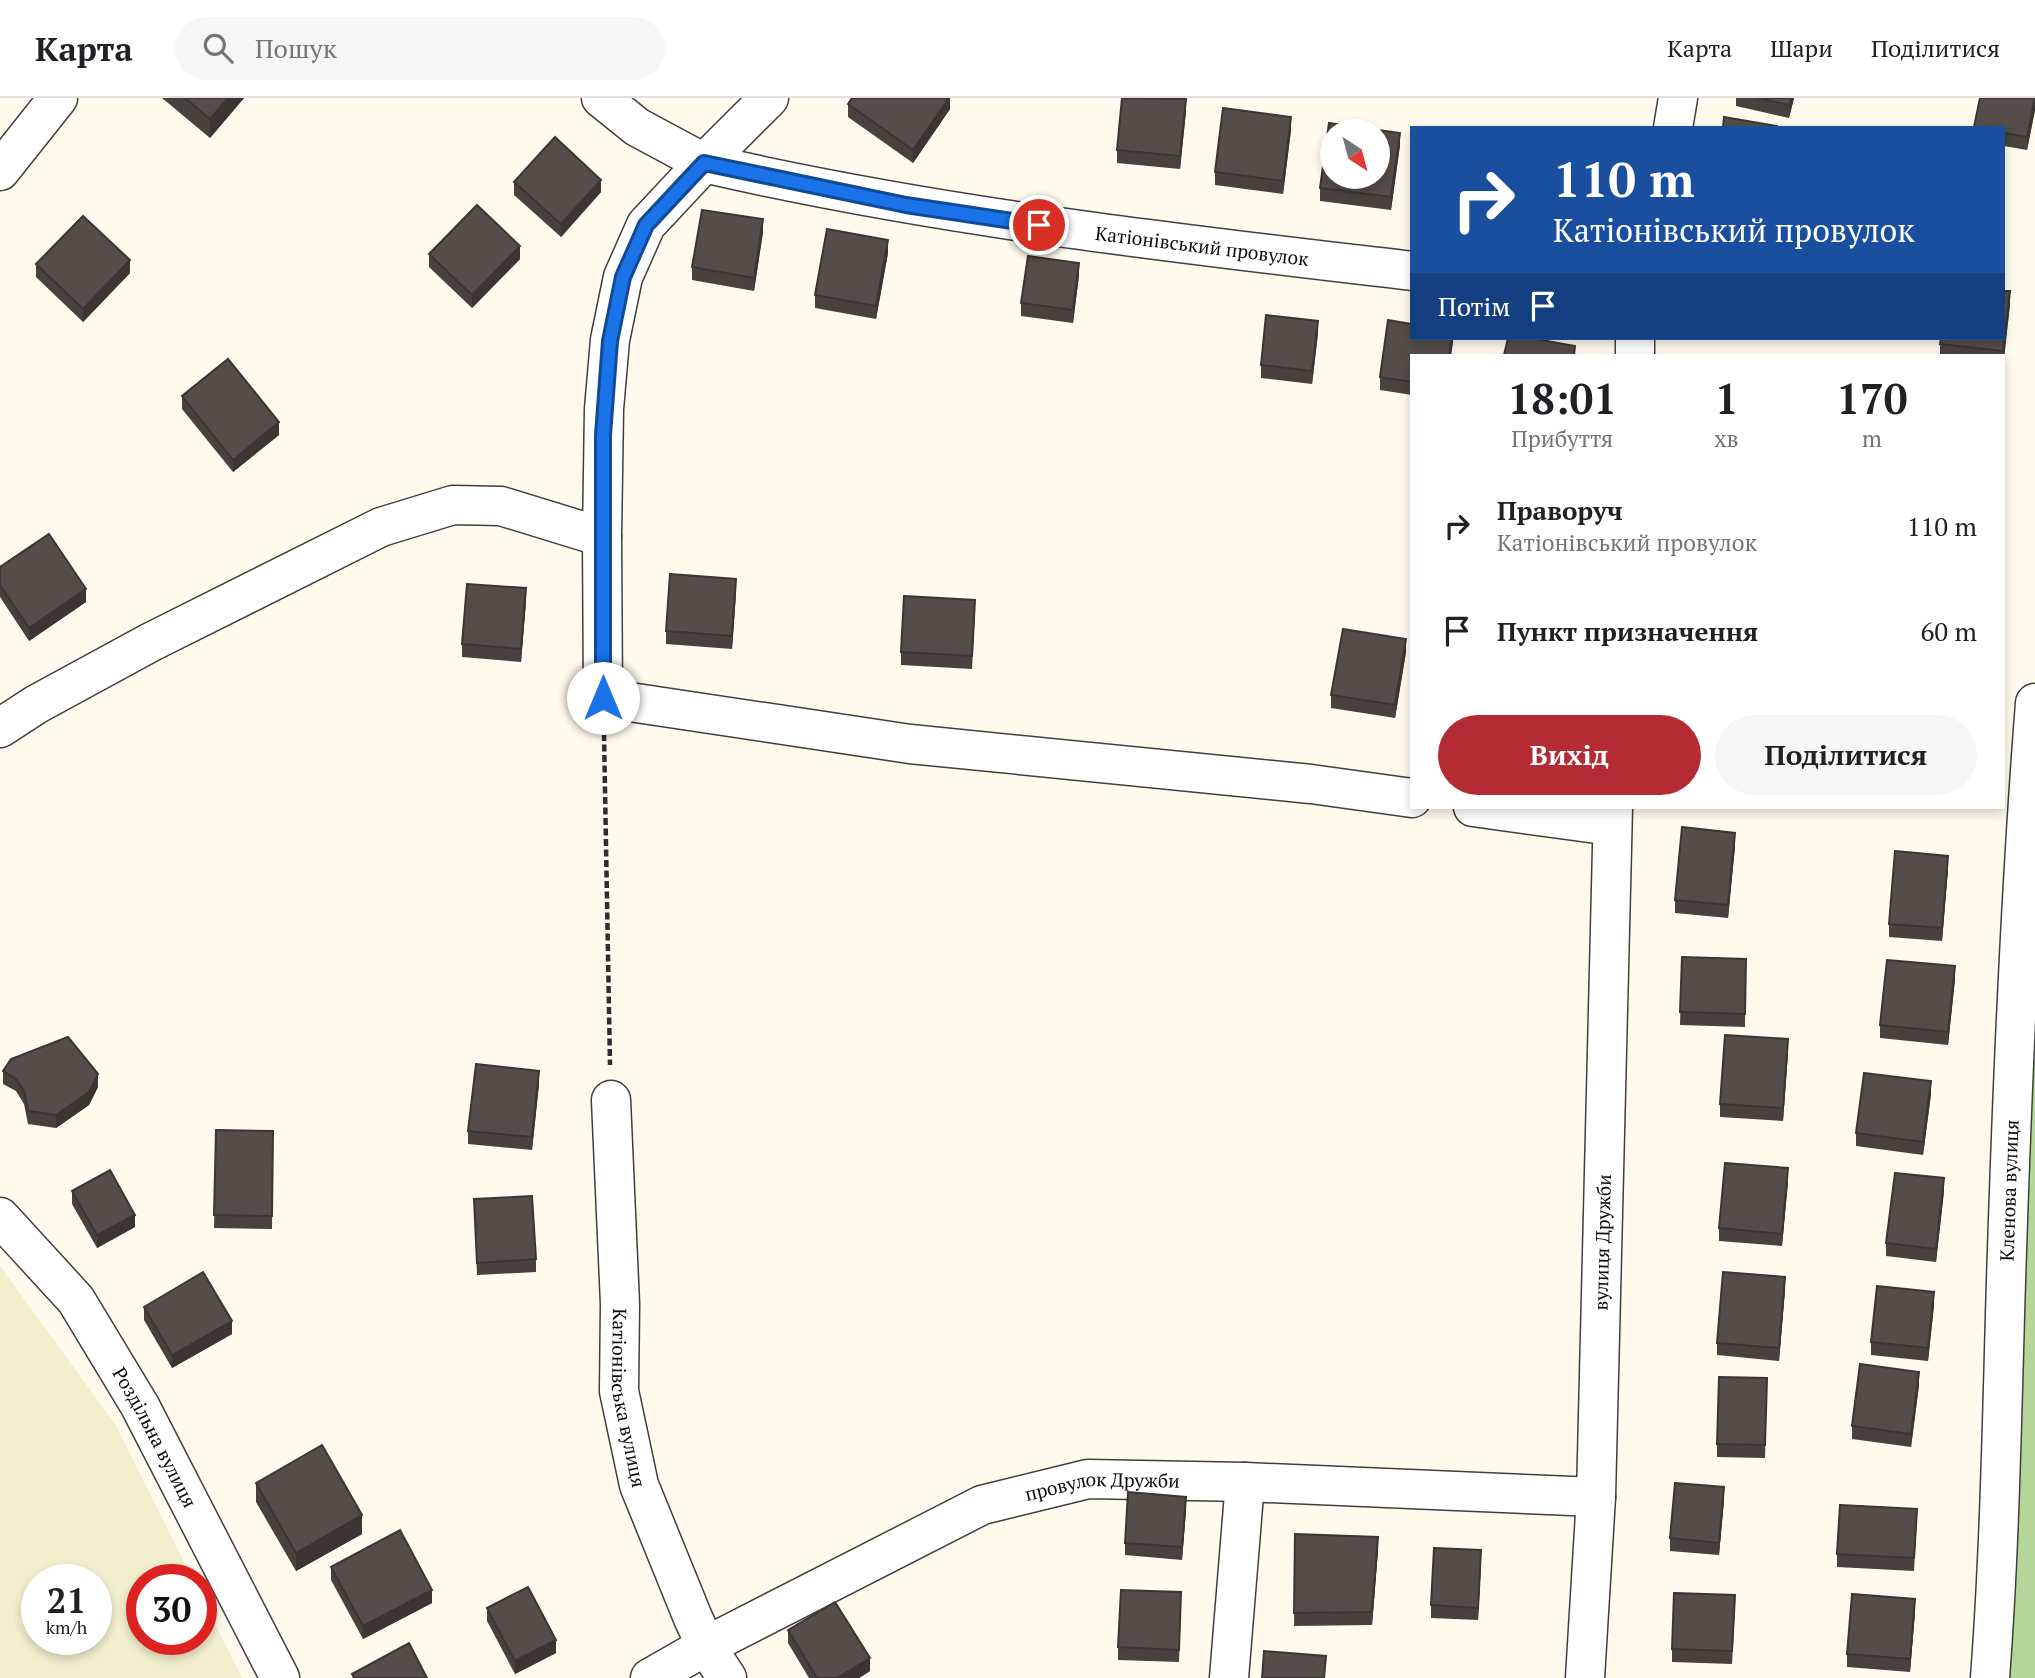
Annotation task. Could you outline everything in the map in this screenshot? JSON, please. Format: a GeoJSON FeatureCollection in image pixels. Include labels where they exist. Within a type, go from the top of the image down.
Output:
{"type":"FeatureCollection","features":[{"type":"Feature","properties":{"kind":"street"},"geometry":{"type":"LineString","coordinates":[[0,170],[58,98]]}},
{"type":"Feature","properties":{"kind":"street","name":"Катіонівський провулок"},"geometry":{"type":"LineString","coordinates":[[601,98],[637,127],[704,163],[920,207],[1092,233],[1410,271]]}},
{"type":"Feature","properties":{"kind":"street"},"geometry":{"type":"LineString","coordinates":[[769,98],[646,225],[623,277],[610,341],[604,410],[603,698],[910,744],[1311,784],[1410,798]]}},
{"type":"Feature","properties":{"kind":"street"},"geometry":{"type":"LineString","coordinates":[[1673,126],[1678,98]]}},
{"type":"Feature","properties":{"kind":"street"},"geometry":{"type":"LineString","coordinates":[[0,728],[37,704],[150,642],[381,527],[453,505],[501,506],[602,537]]}},
{"type":"Feature","properties":{"kind":"street","name":"Кленова вулиця"},"geometry":{"type":"LineString","coordinates":[[1990,1678],[1996,1603],[2009,1190],[2015,803],[2035,703]]}},
{"type":"Feature","properties":{"kind":"street"},"geometry":{"type":"LineString","coordinates":[[1505,809],[1613,816]]}},
{"type":"Feature","properties":{"kind":"street","name":"вулиця Дружби"},"geometry":{"type":"LineString","coordinates":[[1585,1678],[1596,1497],[1607,1147],[1613,816]]}},
{"type":"Feature","properties":{"kind":"street","name":"Катіонівська вулиця"},"geometry":{"type":"LineString","coordinates":[[611,1100],[620,1304],[619,1391],[639,1485],[706,1646],[727,1678]]}},
{"type":"Feature","properties":{"kind":"street","name":"Роздільна вулиця"},"geometry":{"type":"LineString","coordinates":[[0,1217],[76,1300],[140,1406],[280,1678]]}},
{"type":"Feature","properties":{"kind":"street","name":"провулок Дружби"},"geometry":{"type":"LineString","coordinates":[[650,1678],[706,1646],[982,1505],[1088,1479],[1245,1482],[1596,1497]]}},
{"type":"Feature","properties":{"kind":"street"},"geometry":{"type":"LineString","coordinates":[[1228,1678],[1245,1482]]}},
{"type":"Feature","properties":{"kind":"path"},"geometry":{"type":"LineString","coordinates":[[603,698],[611,1100]]}},
{"type":"Feature","properties":{"kind":"shaded area"},"geometry":{"type":"Polygon","coordinates":[[[0,1266],[115,1424],[185,1564],[126,1564],[126,1655],[217,1655],[217,1628],[242,1678],[0,1678],[0,1266]]]}},
{"type":"Feature","properties":{"kind":"green space"},"geometry":{"type":"Polygon","coordinates":[[[2035,703],[2035,1678],[1990,1678],[2035,703]]]}},
{"type":"Feature","properties":{"kind":"building"},"geometry":{"type":"Polygon","coordinates":[[[185,98],[228,98],[210,119],[185,98]]]}},
{"type":"Feature","properties":{"kind":"building"},"geometry":{"type":"Polygon","coordinates":[[[852,98],[949,98],[913,150],[848,104],[852,98]]]}},
{"type":"Feature","properties":{"kind":"building"},"geometry":{"type":"Polygon","coordinates":[[[1122,98],[1186,99],[1180,156],[1117,150],[1122,98]]]}},
{"type":"Feature","properties":{"kind":"building"},"geometry":{"type":"Polygon","coordinates":[[[1758,98],[1791,98],[1789,105],[1758,98]]]}},
{"type":"Feature","properties":{"kind":"building"},"geometry":{"type":"Polygon","coordinates":[[[1980,98],[2035,98],[2027,137],[2005,133],[2005,126],[1974,126],[1980,98]]]}},
{"type":"Feature","properties":{"kind":"building"},"geometry":{"type":"Polygon","coordinates":[[[1223,108],[1291,117],[1283,181],[1215,172],[1223,108]]]}},
{"type":"Feature","properties":{"kind":"building"},"geometry":{"type":"Polygon","coordinates":[[[1724,117],[1777,126],[1723,126],[1724,117]]]}},
{"type":"Feature","properties":{"kind":"building"},"geometry":{"type":"Polygon","coordinates":[[[1390,132],[1400,133],[1391,197],[1328,189],[1390,189],[1390,132]]]}},
{"type":"Feature","properties":{"kind":"building"},"geometry":{"type":"Polygon","coordinates":[[[555,137],[601,180],[561,224],[514,182],[555,137]]]}},
{"type":"Feature","properties":{"kind":"building"},"geometry":{"type":"Polygon","coordinates":[[[477,205],[520,246],[472,295],[429,254],[477,205]]]}},
{"type":"Feature","properties":{"kind":"building"},"geometry":{"type":"Polygon","coordinates":[[[702,210],[763,219],[754,278],[692,267],[702,210]]]}},
{"type":"Feature","properties":{"kind":"building"},"geometry":{"type":"Polygon","coordinates":[[[83,216],[130,260],[83,309],[36,264],[83,216]]]}},
{"type":"Feature","properties":{"kind":"building"},"geometry":{"type":"Polygon","coordinates":[[[827,229],[888,240],[876,306],[815,295],[827,229]]]}},
{"type":"Feature","properties":{"kind":"building"},"geometry":{"type":"Polygon","coordinates":[[[1028,256],[1079,263],[1073,310],[1021,303],[1028,256]]]}},
{"type":"Feature","properties":{"kind":"building"},"geometry":{"type":"Polygon","coordinates":[[[2005,291],[2010,291],[2005,334],[2005,291]]]}},
{"type":"Feature","properties":{"kind":"building"},"geometry":{"type":"Polygon","coordinates":[[[1266,315],[1318,321],[1312,371],[1261,365],[1266,315]]]}},
{"type":"Feature","properties":{"kind":"building"},"geometry":{"type":"Polygon","coordinates":[[[1388,320],[1410,324],[1410,340],[1452,340],[1449,354],[1410,354],[1410,382],[1380,377],[1388,320]]]}},
{"type":"Feature","properties":{"kind":"building"},"geometry":{"type":"Polygon","coordinates":[[[1508,340],[1542,340],[1575,346],[1574,354],[1504,354],[1508,340]]]}},
{"type":"Feature","properties":{"kind":"building"},"geometry":{"type":"Polygon","coordinates":[[[1941,340],[2004,340],[2003,351],[1940,344],[1941,340]]]}},
{"type":"Feature","properties":{"kind":"building"},"geometry":{"type":"Polygon","coordinates":[[[228,359],[279,422],[233,460],[182,396],[228,359]]]}},
{"type":"Feature","properties":{"kind":"building"},"geometry":{"type":"Polygon","coordinates":[[[49,534],[86,589],[29,628],[0,585],[0,567],[49,534]]]}},
{"type":"Feature","properties":{"kind":"building"},"geometry":{"type":"Polygon","coordinates":[[[670,574],[736,579],[732,636],[666,631],[670,574]]]}},
{"type":"Feature","properties":{"kind":"building"},"geometry":{"type":"Polygon","coordinates":[[[467,584],[526,588],[521,649],[462,644],[467,584]]]}},
{"type":"Feature","properties":{"kind":"building"},"geometry":{"type":"Polygon","coordinates":[[[904,596],[975,600],[972,656],[901,652],[904,596]]]}},
{"type":"Feature","properties":{"kind":"building"},"geometry":{"type":"Polygon","coordinates":[[[1343,629],[1406,639],[1395,705],[1331,695],[1343,629]]]}},
{"type":"Feature","properties":{"kind":"building"},"geometry":{"type":"Polygon","coordinates":[[[1682,827],[1735,833],[1728,905],[1675,900],[1682,827]]]}},
{"type":"Feature","properties":{"kind":"building"},"geometry":{"type":"Polygon","coordinates":[[[1895,851],[1948,856],[1942,928],[1889,924],[1895,851]]]}},
{"type":"Feature","properties":{"kind":"building"},"geometry":{"type":"Polygon","coordinates":[[[1682,957],[1746,959],[1745,1014],[1680,1012],[1682,957]]]}},
{"type":"Feature","properties":{"kind":"building"},"geometry":{"type":"Polygon","coordinates":[[[1887,960],[1955,966],[1948,1032],[1880,1025],[1887,960]]]}},
{"type":"Feature","properties":{"kind":"building"},"geometry":{"type":"Polygon","coordinates":[[[1725,1035],[1788,1039],[1783,1108],[1720,1104],[1725,1035]]]}},
{"type":"Feature","properties":{"kind":"building"},"geometry":{"type":"Polygon","coordinates":[[[68,1037],[98,1074],[89,1092],[56,1115],[28,1111],[24,1091],[16,1079],[3,1071],[11,1059],[68,1037]]]}},
{"type":"Feature","properties":{"kind":"building"},"geometry":{"type":"Polygon","coordinates":[[[476,1064],[539,1071],[532,1137],[468,1131],[476,1064]]]}},
{"type":"Feature","properties":{"kind":"building"},"geometry":{"type":"Polygon","coordinates":[[[1864,1073],[1931,1081],[1923,1142],[1856,1133],[1864,1073]]]}},
{"type":"Feature","properties":{"kind":"building"},"geometry":{"type":"Polygon","coordinates":[[[216,1130],[273,1131],[272,1216],[214,1215],[216,1130]]]}},
{"type":"Feature","properties":{"kind":"building"},"geometry":{"type":"Polygon","coordinates":[[[1725,1163],[1788,1168],[1782,1234],[1719,1228],[1725,1163]]]}},
{"type":"Feature","properties":{"kind":"building"},"geometry":{"type":"Polygon","coordinates":[[[110,1170],[135,1215],[97,1235],[72,1191],[110,1170]]]}},
{"type":"Feature","properties":{"kind":"building"},"geometry":{"type":"Polygon","coordinates":[[[1895,1173],[1944,1178],[1936,1249],[1886,1243],[1895,1173]]]}},
{"type":"Feature","properties":{"kind":"building"},"geometry":{"type":"Polygon","coordinates":[[[532,1196],[536,1259],[477,1263],[474,1199],[532,1196]]]}},
{"type":"Feature","properties":{"kind":"building"},"geometry":{"type":"Polygon","coordinates":[[[203,1272],[232,1321],[172,1355],[144,1307],[203,1272]]]}},
{"type":"Feature","properties":{"kind":"building"},"geometry":{"type":"Polygon","coordinates":[[[1723,1272],[1785,1277],[1779,1348],[1717,1343],[1723,1272]]]}},
{"type":"Feature","properties":{"kind":"building"},"geometry":{"type":"Polygon","coordinates":[[[1877,1286],[1934,1292],[1928,1348],[1871,1342],[1877,1286]]]}},
{"type":"Feature","properties":{"kind":"building"},"geometry":{"type":"Polygon","coordinates":[[[1860,1364],[1919,1372],[1911,1434],[1852,1426],[1860,1364]]]}},
{"type":"Feature","properties":{"kind":"building"},"geometry":{"type":"Polygon","coordinates":[[[1719,1377],[1767,1378],[1765,1445],[1717,1444],[1719,1377]]]}},
{"type":"Feature","properties":{"kind":"building"},"geometry":{"type":"Polygon","coordinates":[[[322,1445],[362,1515],[296,1553],[256,1483],[322,1445]]]}},
{"type":"Feature","properties":{"kind":"building"},"geometry":{"type":"Polygon","coordinates":[[[1675,1483],[1724,1487],[1719,1543],[1670,1538],[1675,1483]]]}},
{"type":"Feature","properties":{"kind":"building"},"geometry":{"type":"Polygon","coordinates":[[[1128,1492],[1186,1497],[1182,1547],[1125,1543],[1128,1492]]]}},
{"type":"Feature","properties":{"kind":"building"},"geometry":{"type":"Polygon","coordinates":[[[1840,1505],[1917,1509],[1914,1558],[1837,1554],[1840,1505]]]}},
{"type":"Feature","properties":{"kind":"building"},"geometry":{"type":"Polygon","coordinates":[[[400,1530],[432,1590],[363,1626],[331,1567],[400,1530]]]}},
{"type":"Feature","properties":{"kind":"building"},"geometry":{"type":"Polygon","coordinates":[[[1295,1534],[1378,1537],[1372,1612],[1294,1613],[1295,1534]]]}},
{"type":"Feature","properties":{"kind":"building"},"geometry":{"type":"Polygon","coordinates":[[[1434,1548],[1481,1550],[1478,1608],[1431,1605],[1434,1548]]]}},
{"type":"Feature","properties":{"kind":"building"},"geometry":{"type":"Polygon","coordinates":[[[528,1587],[556,1640],[515,1661],[487,1608],[528,1587]]]}},
{"type":"Feature","properties":{"kind":"building"},"geometry":{"type":"Polygon","coordinates":[[[1121,1590],[1181,1592],[1179,1650],[1118,1647],[1121,1590]]]}},
{"type":"Feature","properties":{"kind":"building"},"geometry":{"type":"Polygon","coordinates":[[[1674,1593],[1735,1595],[1732,1651],[1672,1649],[1674,1593]]]}},
{"type":"Feature","properties":{"kind":"building"},"geometry":{"type":"Polygon","coordinates":[[[1852,1594],[1915,1599],[1910,1659],[1847,1654],[1852,1594]]]}},
{"type":"Feature","properties":{"kind":"building"},"geometry":{"type":"Polygon","coordinates":[[[835,1602],[870,1658],[837,1678],[817,1678],[788,1630],[835,1602]]]}},
{"type":"Feature","properties":{"kind":"building"},"geometry":{"type":"Polygon","coordinates":[[[409,1643],[427,1678],[354,1678],[352,1674],[409,1643]]]}},
{"type":"Feature","properties":{"kind":"building"},"geometry":{"type":"Polygon","coordinates":[[[1264,1651],[1326,1656],[1324,1678],[1262,1678],[1264,1651]]]}},
{"type":"Feature","properties":{"kind":"route"},"geometry":{"type":"LineString","coordinates":[[603,698],[604,410],[610,341],[623,277],[646,225],[704,163],[906,205],[1039,225]]}}]}
